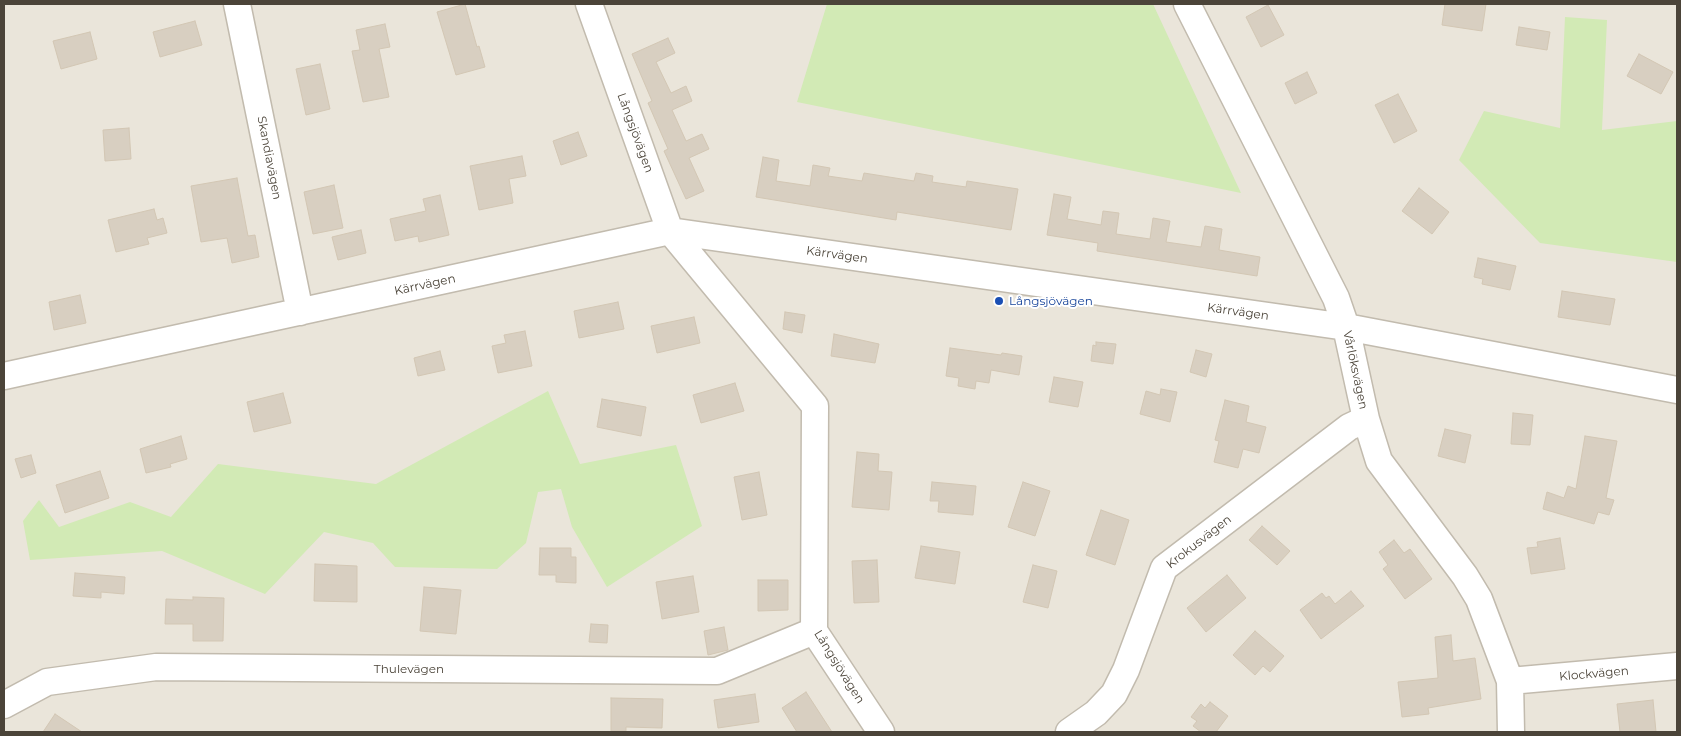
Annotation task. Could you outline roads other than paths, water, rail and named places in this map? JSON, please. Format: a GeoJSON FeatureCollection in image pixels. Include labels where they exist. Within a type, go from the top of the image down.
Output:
{"type":"FeatureCollection","features":[{"type":"Feature","properties":{"kind":"street","name":"Skandiavägen"},"geometry":{"type":"LineString","coordinates":[[237,4],[300,312]]}},
{"type":"Feature","properties":{"kind":"street","name":"Långsjövägen"},"geometry":{"type":"LineString","coordinates":[[589,4],[670,232],[815,406],[814,631],[881,732]]}},
{"type":"Feature","properties":{"kind":"street","name":"Vårlöksvägen"},"geometry":{"type":"LineString","coordinates":[[1187,4],[1336,298],[1346,327],[1366,419],[1379,461],[1465,576],[1479,598],[1510,681],[1511,732]]}},
{"type":"Feature","properties":{"kind":"street","name":"Kärrvägen"},"geometry":{"type":"LineString","coordinates":[[4,376],[670,232],[1346,327],[1677,390]]}},
{"type":"Feature","properties":{"kind":"street","name":"Krokusvägen"},"geometry":{"type":"LineString","coordinates":[[1069,732],[1096,713],[1114,694],[1126,670],[1164,568],[1349,427],[1366,419]]}},
{"type":"Feature","properties":{"kind":"street","name":"Thulevägen"},"geometry":{"type":"LineString","coordinates":[[4,705],[47,682],[156,667],[717,671],[814,631]]}},
{"type":"Feature","properties":{"kind":"street","name":"Klockvägen"},"geometry":{"type":"LineString","coordinates":[[1510,681],[1677,666]]}},
{"type":"Feature","properties":{"kind":"place","name":"Långsjövägen"},"geometry":{"type":"Point","coordinates":[999,301]}}]}
